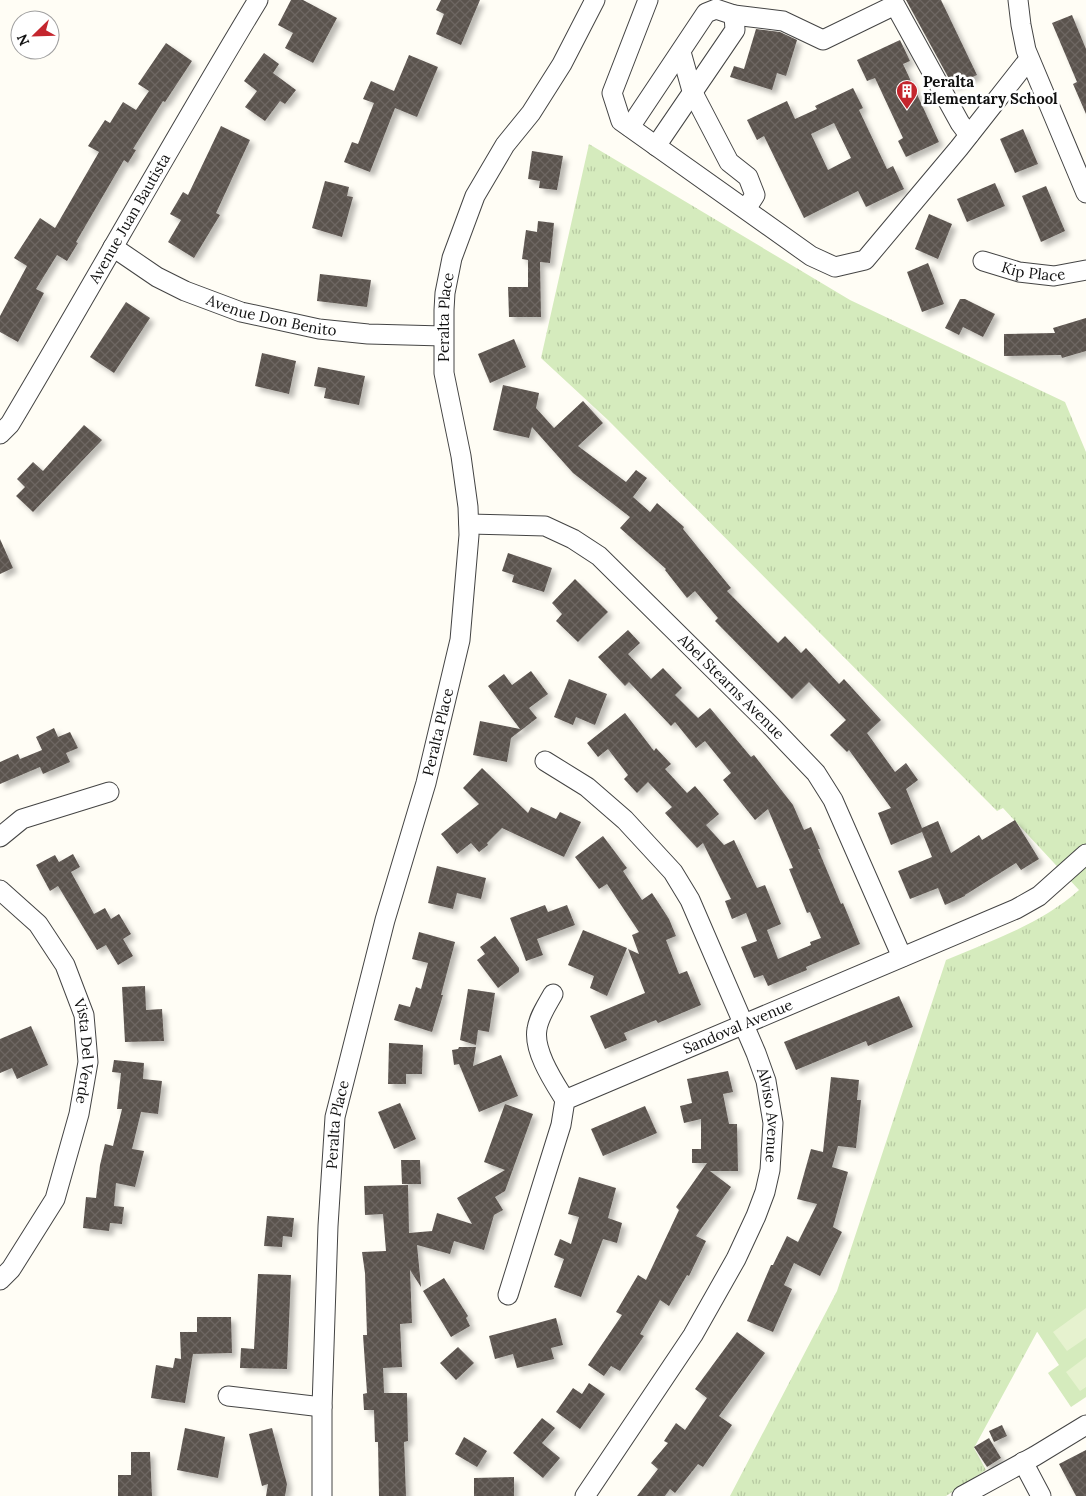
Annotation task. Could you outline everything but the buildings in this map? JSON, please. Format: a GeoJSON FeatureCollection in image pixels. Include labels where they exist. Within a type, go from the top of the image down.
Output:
{"type":"FeatureCollection","features":[{"type":"Feature","properties":{"kind":"street","name":"Avenue Juan Bautista"},"geometry":{"type":"LineString","coordinates":[[0,434],[15,416],[258,0]]}},
{"type":"Feature","properties":{"kind":"street","name":"Peralta Place"},"geometry":{"type":"LineString","coordinates":[[322,1496],[322,1407],[328,1226],[335,1117],[385,920],[426,783],[460,640],[468,507],[461,456],[446,389],[442,354],[445,293],[452,258],[475,196],[505,145],[532,113],[562,64],[595,0]]}},
{"type":"Feature","properties":{"kind":"street"},"geometry":{"type":"LineString","coordinates":[[648,0],[612,93],[621,121],[811,256],[835,267],[864,260],[969,135],[1029,59]]}},
{"type":"Feature","properties":{"kind":"street"},"geometry":{"type":"LineString","coordinates":[[1018,0],[1020,25],[1029,59],[1086,193]]}},
{"type":"Feature","properties":{"kind":"street"},"geometry":{"type":"LineString","coordinates":[[630,128],[706,13],[716,9],[734,15],[783,21],[824,40],[895,5],[960,123],[969,135]]}},
{"type":"Feature","properties":{"kind":"street"},"geometry":{"type":"LineString","coordinates":[[656,146],[735,30],[734,15]]}},
{"type":"Feature","properties":{"kind":"street"},"geometry":{"type":"LineString","coordinates":[[681,52],[692,91],[729,162],[748,177],[755,195],[746,210]]}},
{"type":"Feature","properties":{"kind":"street","name":"Avenue Don Benito"},"geometry":{"type":"LineString","coordinates":[[113,247],[157,277],[186,291],[242,312],[319,330],[368,334],[443,336]]}},
{"type":"Feature","properties":{"kind":"street","name":"Kip Place"},"geometry":{"type":"LineString","coordinates":[[983,261],[1020,272],[1054,276],[1086,270]]}},
{"type":"Feature","properties":{"kind":"street","name":"Abel Stearns Avenue"},"geometry":{"type":"LineString","coordinates":[[468,524],[545,526],[574,539],[599,556],[772,727],[816,773],[833,800],[902,958]]}},
{"type":"Feature","properties":{"kind":"street","name":"Alviso Avenue"},"geometry":{"type":"LineString","coordinates":[[545,761],[587,787],[624,820],[673,872],[690,900],[744,1024],[766,1081],[771,1101],[773,1123],[770,1170],[765,1192],[736,1259],[693,1335],[585,1496]]}},
{"type":"Feature","properties":{"kind":"street"},"geometry":{"type":"LineString","coordinates":[[0,837],[22,819],[109,792]]}},
{"type":"Feature","properties":{"kind":"street","name":"Sandoval Avenue"},"geometry":{"type":"LineString","coordinates":[[565,1100],[1016,909],[1039,896],[1086,854]]}},
{"type":"Feature","properties":{"kind":"street","name":"Vista Del Verde"},"geometry":{"type":"LineString","coordinates":[[0,890],[38,924],[65,964],[84,1015],[88,1062],[79,1114],[55,1199],[11,1269],[0,1280]]}},
{"type":"Feature","properties":{"kind":"street"},"geometry":{"type":"LineString","coordinates":[[508,1295],[561,1125],[565,1100],[550,1073],[537,1043],[540,1017],[553,994]]}},
{"type":"Feature","properties":{"kind":"street"},"geometry":{"type":"LineString","coordinates":[[228,1396],[322,1407]]}},
{"type":"Feature","properties":{"kind":"street"},"geometry":{"type":"LineString","coordinates":[[962,1496],[1086,1425]]}},
{"type":"Feature","properties":{"kind":"street"},"geometry":{"type":"LineString","coordinates":[[1023,1462],[1041,1496]]}},
{"type":"Feature","properties":{"kind":"green space"},"geometry":{"type":"Polygon","coordinates":[[[589,144],[850,300],[1065,402],[1086,452],[1086,1299],[1037,1332],[974,1448],[986,1470],[946,1496],[730,1496],[837,1291],[946,960],[1033,922],[1079,890],[1003,808],[997,811],[608,420],[541,358],[589,144]]]}},
{"type":"Feature","properties":{"kind":"green space"},"geometry":{"type":"Polygon","coordinates":[[[1086,1296],[1086,1397],[1071,1407],[1048,1373],[1059,1365],[1036,1330],[1086,1296]]]}},
{"type":"Feature","properties":{"kind":"green space"},"geometry":{"type":"Polygon","coordinates":[[[1086,1308],[1086,1338],[1067,1351],[1053,1332],[1086,1308]]]}},
{"type":"Feature","properties":{"kind":"green space"},"geometry":{"type":"Polygon","coordinates":[[[1086,1357],[1086,1387],[1080,1391],[1066,1372],[1086,1357]]]}},
{"type":"Feature","properties":{"kind":"place","name":"Peralta Elementary School"},"geometry":{"type":"Point","coordinates":[907,110]}}]}
